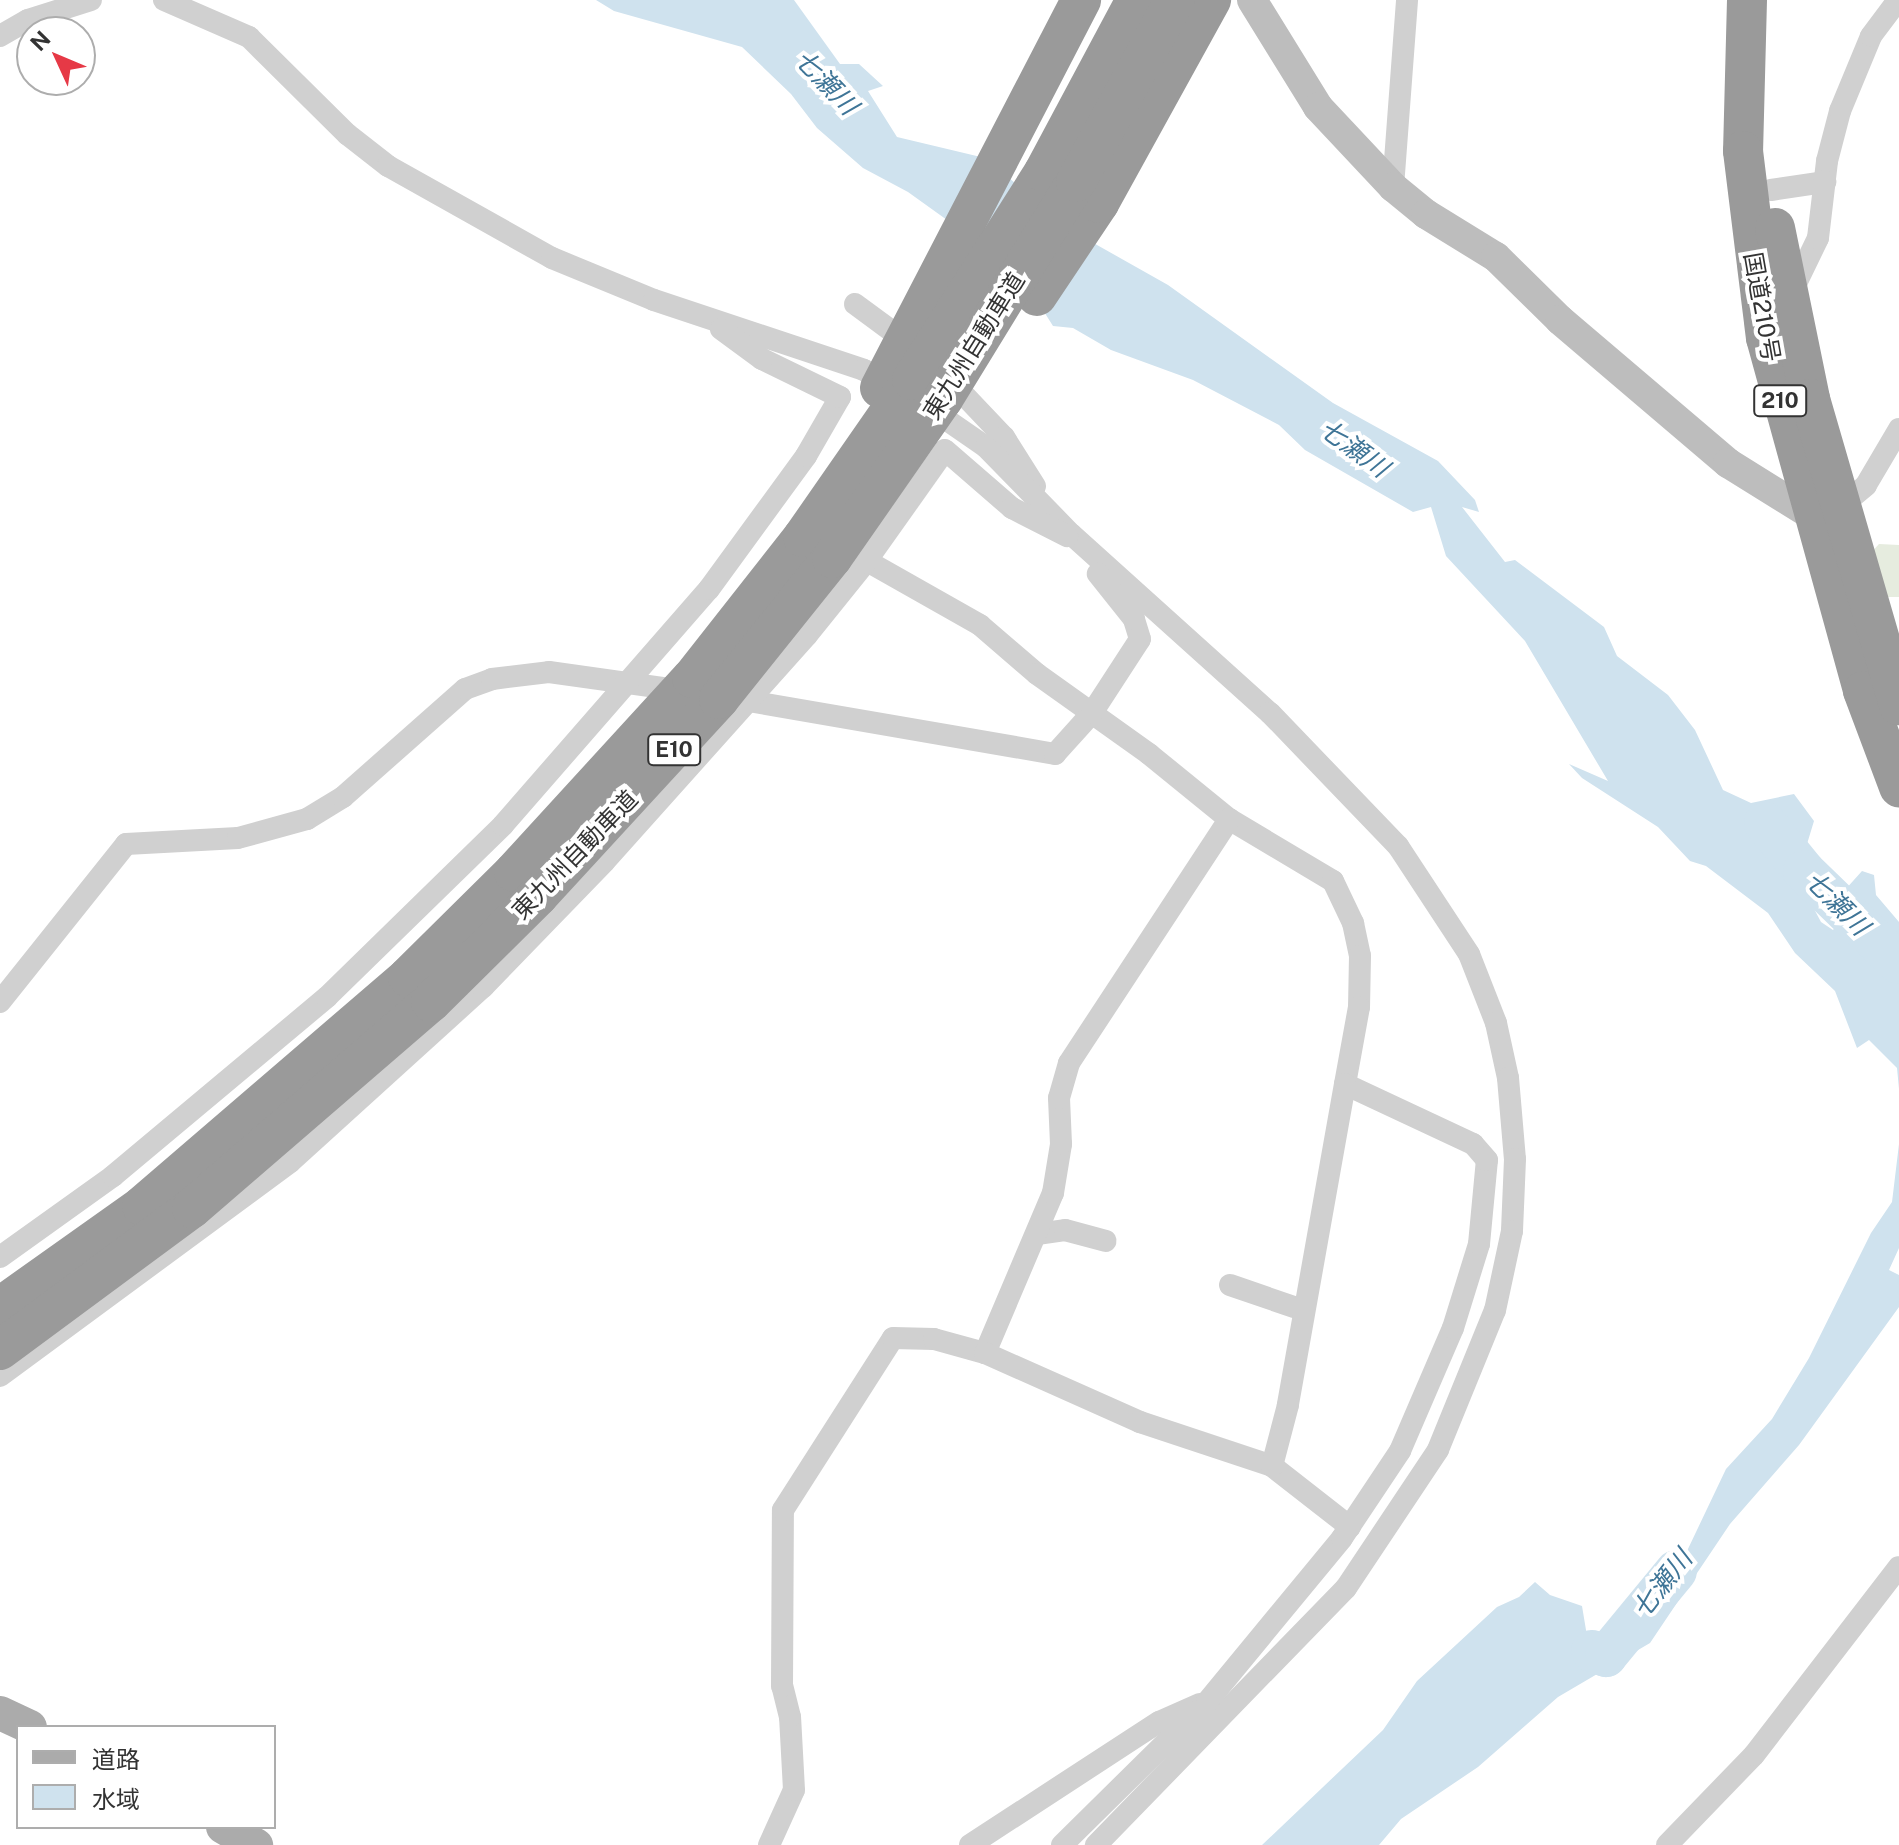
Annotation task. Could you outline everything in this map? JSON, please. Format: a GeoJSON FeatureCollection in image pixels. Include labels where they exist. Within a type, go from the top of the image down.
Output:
{"type":"FeatureCollection","features":[{"type":"Feature","properties":{"kind":"highway"},"geometry":{"type":"LineString","coordinates":[[803,537],[1081,0]]}},
{"type":"Feature","properties":{"kind":"highway","name":"東九州自動車道"},"geometry":{"type":"LineString","coordinates":[[0,1307],[142,1206],[408,977],[623,755],[803,537],[912,380],[1036,184],[1136,0]]}},
{"type":"Feature","properties":{"kind":"highway","name":"東九州自動車道"},"geometry":{"type":"LineString","coordinates":[[0,1350],[192,1208],[419,1013],[734,700],[943,399],[1076,182],[1175,0]]}},
{"type":"Feature","properties":{"kind":"highway"},"geometry":{"type":"LineString","coordinates":[[734,700],[854,547],[1029,308],[1099,203],[1211,0]]}},
{"type":"Feature","properties":{"kind":"highway","name":"国道210号"},"geometry":{"type":"LineString","coordinates":[[1747,0],[1743,151],[1752,252],[1784,419],[1826,512],[1899,705]]}},
{"type":"Feature","properties":{"kind":"highway","name":"国道210号"},"geometry":{"type":"LineString","coordinates":[[1775,0],[1769,81],[1771,190],[1787,300],[1826,512],[1875,730],[1899,787]]}},
{"type":"Feature","properties":{"kind":"main road"},"geometry":{"type":"LineString","coordinates":[[0,1713],[26,1725]]}},
{"type":"Feature","properties":{"kind":"main road"},"geometry":{"type":"LineString","coordinates":[[227,1829],[256,1845]]}},
{"type":"Feature","properties":{"kind":"street"},"geometry":{"type":"LineString","coordinates":[[0,36],[28,20],[91,0]]}},
{"type":"Feature","properties":{"kind":"street"},"geometry":{"type":"LineString","coordinates":[[0,1002],[126,844],[238,838],[315,815],[343,797],[439,707],[478,683],[549,672],[734,700],[1050,755],[1064,748],[1138,647],[1140,632],[1041,501],[960,428],[864,370],[702,315],[552,258],[434,193],[347,134],[249,37],[219,20],[164,0]]}},
{"type":"Feature","properties":{"kind":"street"},"geometry":{"type":"LineString","coordinates":[[1252,0],[1318,107],[1393,187],[1496,257],[1568,328],[1728,463],[1826,512],[1866,485],[1899,429]]}},
{"type":"Feature","properties":{"kind":"street"},"geometry":{"type":"LineString","coordinates":[[1393,187],[1407,0]]}},
{"type":"Feature","properties":{"kind":"street"},"geometry":{"type":"LineString","coordinates":[[1787,300],[1799,286],[1818,238],[1830,143],[1859,60],[1897,0]]}},
{"type":"Feature","properties":{"kind":"street"},"geometry":{"type":"LineString","coordinates":[[1771,190],[1825,182]]}},
{"type":"Feature","properties":{"kind":"street"},"geometry":{"type":"LineString","coordinates":[[855,304],[890,326],[963,391],[1025,464],[1041,501]]}},
{"type":"Feature","properties":{"kind":"street"},"geometry":{"type":"LineString","coordinates":[[0,1257],[113,1176],[327,997],[503,825],[631,683],[709,589],[806,456],[840,397],[762,359],[702,315]]}},
{"type":"Feature","properties":{"kind":"street"},"geometry":{"type":"LineString","coordinates":[[0,1376],[233,1207],[392,1074],[605,861],[734,700],[867,561],[945,450],[1012,508],[1068,536],[1281,723],[1367,811],[1425,880],[1469,954],[1496,1023],[1508,1078],[1515,1159],[1512,1231],[1495,1310],[1458,1407],[1411,1497],[1321,1615],[1096,1845]]}},
{"type":"Feature","properties":{"kind":"street"},"geometry":{"type":"LineString","coordinates":[[867,561],[966,615],[1229,819],[1324,873],[1343,898],[1357,939],[1361,975],[1345,1084],[1272,1466]]}},
{"type":"Feature","properties":{"kind":"street"},"geometry":{"type":"LineString","coordinates":[[985,1353],[1037,1234],[1055,1181],[1059,1098],[1069,1063],[1229,819]]}},
{"type":"Feature","properties":{"kind":"street"},"geometry":{"type":"LineString","coordinates":[[1062,1845],[1207,1702],[1350,1527],[1400,1451],[1453,1328],[1479,1244],[1488,1168],[1473,1144],[1345,1084]]}},
{"type":"Feature","properties":{"kind":"street"},"geometry":{"type":"LineString","coordinates":[[1037,1234],[1065,1230],[1106,1241]]}},
{"type":"Feature","properties":{"kind":"street"},"geometry":{"type":"LineString","coordinates":[[1230,1285],[1294,1307]]}},
{"type":"Feature","properties":{"kind":"street"},"geometry":{"type":"LineString","coordinates":[[769,1845],[794,1790],[791,1723],[782,1687],[783,1510],[893,1338],[925,1338],[985,1353],[1140,1422],[1272,1466],[1350,1527]]}},
{"type":"Feature","properties":{"kind":"street"},"geometry":{"type":"LineString","coordinates":[[1667,1845],[1754,1755],[1899,1567]]}},
{"type":"Feature","properties":{"kind":"street"},"geometry":{"type":"LineString","coordinates":[[970,1845],[1159,1722],[1207,1702]]}},
{"type":"Feature","properties":{"kind":"shaded area"},"geometry":{"type":"Polygon","coordinates":[[[1879,544],[1899,545],[1899,597],[1886,597],[1869,555],[1879,544]]]}},
{"type":"Feature","properties":{"kind":"water"},"geometry":{"type":"Polygon","coordinates":[[[596,0],[794,0],[840,64],[859,64],[883,86],[868,91],[897,137],[985,158],[1074,232],[1168,285],[1333,403],[1438,461],[1475,500],[1479,512],[1462,507],[1505,562],[1515,560],[1604,627],[1617,656],[1668,695],[1695,730],[1723,790],[1751,803],[1794,794],[1814,821],[1800,867],[1804,890],[1821,922],[1833,930],[1840,920],[1834,906],[1844,891],[1862,871],[1874,875],[1876,895],[1899,922],[1899,1089],[1897,1068],[1869,1040],[1857,1048],[1835,991],[1795,953],[1768,913],[1706,866],[1690,861],[1658,827],[1582,778],[1569,764],[1608,781],[1525,641],[1446,556],[1431,507],[1413,512],[1305,450],[1279,425],[1193,380],[1111,350],[1073,328],[1053,326],[1041,307],[1039,286],[908,192],[863,168],[817,128],[791,94],[742,47],[614,11],[596,0]]]}},
{"type":"Feature","properties":{"kind":"water"},"geometry":{"type":"Polygon","coordinates":[[[1899,1144],[1899,1248],[1889,1270],[1899,1275],[1899,1307],[1799,1445],[1730,1524],[1650,1643],[1558,1697],[1478,1767],[1401,1819],[1379,1845],[1262,1845],[1383,1730],[1417,1681],[1497,1607],[1519,1597],[1535,1582],[1550,1595],[1582,1606],[1587,1636],[1607,1641],[1637,1621],[1658,1584],[1687,1551],[1726,1469],[1772,1419],[1809,1358],[1871,1233],[1892,1202],[1899,1144]]]}},
{"type":"Feature","properties":{"kind":"waterway","name":"七瀬川"},"geometry":{"type":"LineString","coordinates":[[1765,823],[1804,871],[1899,963]]}},
{"type":"Feature","properties":{"kind":"waterway","name":"七瀬川"},"geometry":{"type":"LineString","coordinates":[[1592,1651],[1606,1656],[1676,1571]]}}]}
